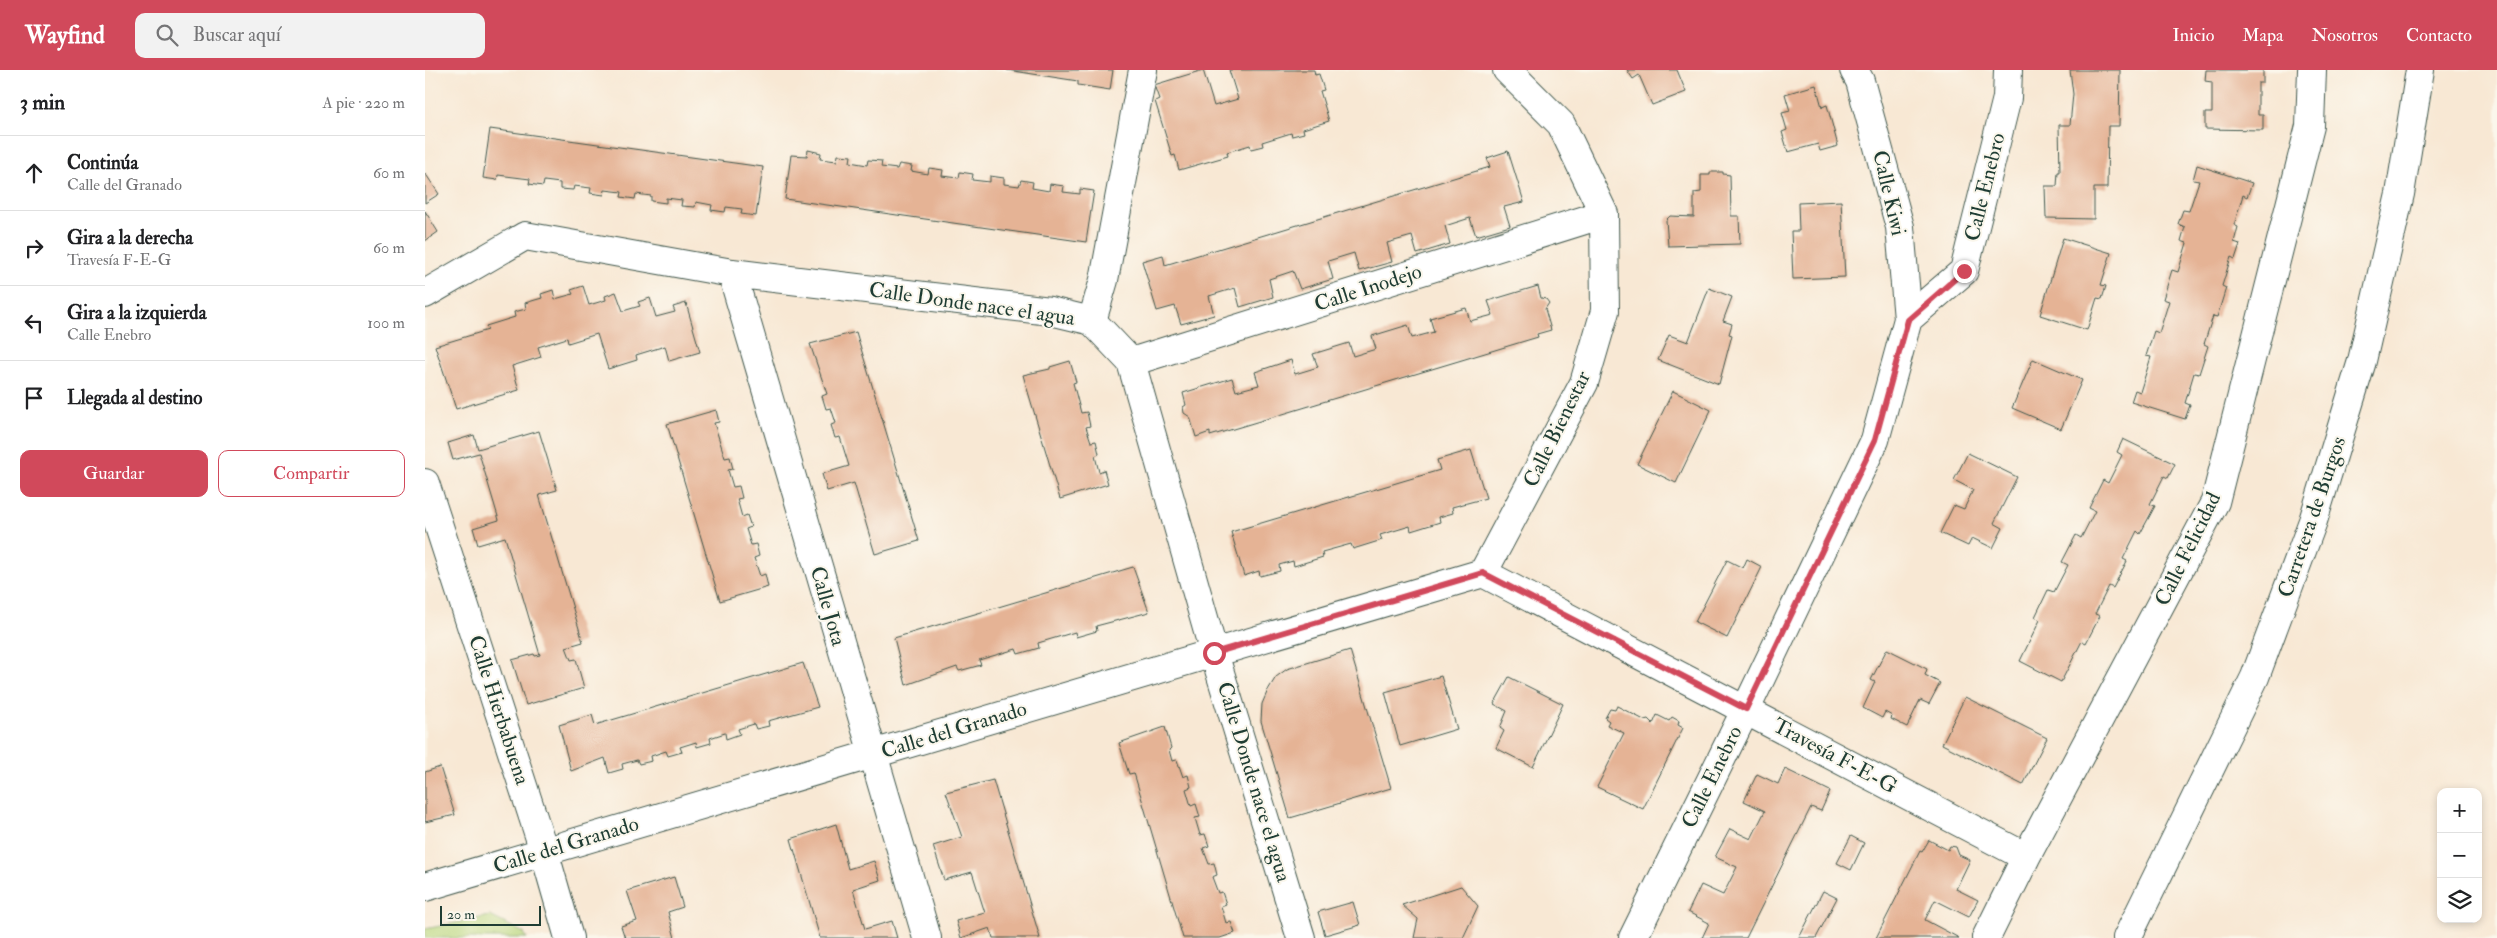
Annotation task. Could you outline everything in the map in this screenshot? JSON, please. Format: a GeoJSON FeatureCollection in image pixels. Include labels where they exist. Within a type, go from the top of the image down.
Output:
{"type":"FeatureCollection","features":[{"type":"Feature","properties":{"kind":"main road"},"geometry":{"type":"LineString","coordinates":[[1092,321],[1104,280],[1143,70]]}},
{"type":"Feature","properties":{"kind":"main road","name":"Calle Bienestar"},"geometry":{"type":"LineString","coordinates":[[1483,573],[1584,383],[1605,310],[1604,214],[1561,124],[1507,70]]}},
{"type":"Feature","properties":{"kind":"main road","name":"Calle Kiwi"},"geometry":{"type":"LineString","coordinates":[[1854,70],[1861,81],[1900,227],[1908,320]]}},
{"type":"Feature","properties":{"kind":"main road","name":"Calle Enebro"},"geometry":{"type":"LineString","coordinates":[[1633,938],[1746,709],[1875,440],[1908,320],[1964,271],[2007,98],[2008,70]]}},
{"type":"Feature","properties":{"kind":"main road","name":"Calle Felicidad"},"geometry":{"type":"LineString","coordinates":[[1986,938],[2026,857],[2215,502],[2310,126],[2312,70]]}},
{"type":"Feature","properties":{"kind":"main road","name":"Carretera de Burgos"},"geometry":{"type":"LineString","coordinates":[[2127,938],[2255,677],[2313,521],[2362,361],[2400,194],[2420,70]]}},
{"type":"Feature","properties":{"kind":"main road","name":"Calle Inodejo"},"geometry":{"type":"LineString","coordinates":[[1131,362],[1604,214]]}},
{"type":"Feature","properties":{"kind":"main road","name":"Calle Donde nace el agua"},"geometry":{"type":"LineString","coordinates":[[425,294],[525,236],[732,273],[1050,311],[1092,321],[1131,362],[1214,653],[1301,938]]}},
{"type":"Feature","properties":{"kind":"main road","name":"Calle Jota"},"geometry":{"type":"LineString","coordinates":[[732,273],[871,754],[927,938]]}},
{"type":"Feature","properties":{"kind":"main road","name":"Calle Hierbabuena"},"geometry":{"type":"LineString","coordinates":[[425,483],[544,851],[569,938]]}},
{"type":"Feature","properties":{"kind":"main road","name":"Travesía F-E-G"},"geometry":{"type":"LineString","coordinates":[[1483,573],[2026,857]]}},
{"type":"Feature","properties":{"kind":"main road","name":"Calle del Granado"},"geometry":{"type":"LineString","coordinates":[[425,887],[1483,573]]}},
{"type":"Feature","properties":{"kind":"green space"},"geometry":{"type":"Polygon","coordinates":[[[490,916],[524,933],[527,938],[425,938],[425,929],[490,916]]]}},
{"type":"Feature","properties":{"kind":"building"},"geometry":{"type":"Polygon","coordinates":[[[1007,70],[1113,70],[1110,90],[1078,85],[1078,81],[1007,70]]]}},
{"type":"Feature","properties":{"kind":"building"},"geometry":{"type":"Polygon","coordinates":[[[1203,70],[1214,106],[1238,99],[1229,70],[1314,70],[1315,75],[1319,74],[1324,90],[1320,91],[1329,121],[1303,129],[1304,133],[1292,136],[1291,133],[1262,142],[1263,146],[1251,149],[1250,145],[1227,152],[1228,156],[1179,170],[1175,155],[1172,156],[1155,101],[1159,99],[1154,85],[1203,70]]]}},
{"type":"Feature","properties":{"kind":"building"},"geometry":{"type":"Polygon","coordinates":[[[1627,70],[1677,70],[1686,92],[1652,105],[1639,75],[1633,79],[1627,70]]]}},
{"type":"Feature","properties":{"kind":"building"},"geometry":{"type":"Polygon","coordinates":[[[2070,70],[2120,70],[2119,126],[2108,126],[2107,188],[2094,188],[2094,219],[2046,218],[2045,186],[2057,186],[2058,172],[2060,172],[2059,125],[2070,125],[2073,94],[2070,70]]]}},
{"type":"Feature","properties":{"kind":"building"},"geometry":{"type":"Polygon","coordinates":[[[2206,70],[2263,70],[2263,83],[2258,83],[2258,115],[2263,115],[2263,130],[2205,129],[2205,113],[2212,113],[2212,82],[2205,81],[2206,70]]]}},
{"type":"Feature","properties":{"kind":"building"},"geometry":{"type":"Polygon","coordinates":[[[1816,85],[1822,107],[1827,105],[1838,146],[1820,151],[1818,144],[1788,152],[1782,132],[1787,130],[1782,113],[1790,111],[1785,94],[1816,85]]]}},
{"type":"Feature","properties":{"kind":"building"},"geometry":{"type":"Polygon","coordinates":[[[490,129],[763,167],[756,216],[741,214],[742,209],[726,207],[725,212],[711,210],[712,205],[696,202],[695,207],[681,206],[682,200],[666,198],[666,203],[651,201],[651,196],[636,194],[635,199],[621,197],[622,192],[605,190],[604,195],[590,193],[591,188],[574,186],[573,190],[560,189],[560,183],[544,181],[543,186],[529,184],[530,179],[498,175],[497,180],[483,178],[490,129]]]}},
{"type":"Feature","properties":{"kind":"building"},"geometry":{"type":"Polygon","coordinates":[[[808,150],[821,153],[820,159],[837,161],[838,155],[851,156],[850,162],[867,165],[868,160],[882,161],[881,167],[897,169],[899,164],[912,166],[911,171],[928,174],[929,168],[943,170],[942,176],[959,178],[960,172],[973,174],[972,180],[990,182],[990,176],[1004,178],[1004,184],[1019,186],[1021,180],[1033,182],[1032,188],[1049,191],[1050,184],[1064,186],[1063,192],[1080,194],[1080,189],[1094,191],[1086,242],[785,199],[791,155],[807,156],[808,150]]]}},
{"type":"Feature","properties":{"kind":"building"},"geometry":{"type":"Polygon","coordinates":[[[1508,151],[1524,202],[1504,207],[1510,226],[1476,236],[1470,218],[1445,226],[1450,244],[1417,254],[1412,236],[1387,243],[1392,262],[1359,271],[1354,253],[1328,261],[1333,279],[1300,289],[1293,271],[1269,279],[1273,297],[1240,307],[1235,288],[1209,296],[1214,315],[1181,324],[1175,306],[1157,311],[1142,261],[1163,255],[1165,265],[1490,167],[1487,158],[1508,151]]]}},
{"type":"Feature","properties":{"kind":"building"},"geometry":{"type":"Polygon","coordinates":[[[2197,165],[2252,183],[2247,197],[2243,195],[2234,225],[2238,227],[2234,242],[2240,244],[2235,259],[2231,257],[2222,286],[2226,288],[2217,317],[2213,316],[2204,344],[2208,346],[2199,374],[2194,373],[2185,403],[2190,405],[2185,419],[2131,402],[2135,390],[2140,392],[2151,357],[2146,356],[2154,331],[2159,333],[2169,301],[2163,299],[2172,270],[2178,272],[2187,243],[2181,241],[2185,227],[2178,224],[2183,210],[2189,211],[2199,181],[2193,180],[2197,165]]]}},
{"type":"Feature","properties":{"kind":"building"},"geometry":{"type":"Polygon","coordinates":[[[1710,172],[1723,172],[1723,174],[1730,175],[1731,216],[1739,216],[1740,244],[1668,246],[1666,220],[1670,216],[1694,217],[1694,193],[1701,192],[1701,175],[1710,175],[1710,172]]]}},
{"type":"Feature","properties":{"kind":"building"},"geometry":{"type":"Polygon","coordinates":[[[425,173],[439,194],[425,203],[425,173]]]}},
{"type":"Feature","properties":{"kind":"building"},"geometry":{"type":"Polygon","coordinates":[[[1841,201],[1845,277],[1793,279],[1791,231],[1799,231],[1798,203],[1841,201]]]}},
{"type":"Feature","properties":{"kind":"building"},"geometry":{"type":"Polygon","coordinates":[[[425,211],[438,232],[425,241],[425,211]]]}},
{"type":"Feature","properties":{"kind":"building"},"geometry":{"type":"Polygon","coordinates":[[[2063,238],[2111,253],[2101,285],[2106,286],[2102,299],[2097,298],[2087,330],[2040,315],[2063,238]]]}},
{"type":"Feature","properties":{"kind":"building"},"geometry":{"type":"Polygon","coordinates":[[[583,286],[589,305],[606,300],[605,296],[616,292],[623,311],[640,306],[638,302],[650,298],[656,317],[675,312],[673,307],[686,303],[700,352],[669,361],[665,346],[636,355],[637,360],[608,369],[597,334],[568,343],[567,338],[538,347],[541,357],[512,366],[519,390],[456,409],[435,346],[488,330],[486,326],[515,317],[514,312],[526,309],[525,303],[542,298],[541,294],[553,290],[555,299],[573,294],[571,290],[583,286]]]}},
{"type":"Feature","properties":{"kind":"building"},"geometry":{"type":"Polygon","coordinates":[[[1538,286],[1541,298],[1546,299],[1549,303],[1545,309],[1551,330],[1537,334],[1538,337],[1210,436],[1210,432],[1196,437],[1190,417],[1184,413],[1183,407],[1186,405],[1183,393],[1232,378],[1236,391],[1259,385],[1255,372],[1291,360],[1295,374],[1318,367],[1313,354],[1349,343],[1353,356],[1376,349],[1372,336],[1408,325],[1412,338],[1434,332],[1430,318],[1466,308],[1470,321],[1493,315],[1488,301],[1538,286]]]}},
{"type":"Feature","properties":{"kind":"building"},"geometry":{"type":"Polygon","coordinates":[[[1709,288],[1732,297],[1723,321],[1732,324],[1729,334],[1732,335],[1719,384],[1658,360],[1669,335],[1688,342],[1709,288]]]}},
{"type":"Feature","properties":{"kind":"building"},"geometry":{"type":"Polygon","coordinates":[[[856,332],[919,541],[875,554],[854,483],[827,491],[822,474],[849,466],[840,437],[835,438],[831,425],[836,423],[831,408],[826,409],[822,396],[827,394],[810,344],[856,332]]]}},
{"type":"Feature","properties":{"kind":"building"},"geometry":{"type":"Polygon","coordinates":[[[2033,359],[2082,380],[2061,429],[2012,408],[2033,359]]]}},
{"type":"Feature","properties":{"kind":"building"},"geometry":{"type":"Polygon","coordinates":[[[1070,361],[1076,382],[1073,383],[1081,413],[1087,412],[1090,426],[1086,427],[1091,442],[1096,441],[1099,454],[1095,456],[1099,472],[1104,470],[1108,484],[1060,499],[1023,375],[1050,369],[1050,367],[1070,361]]]}},
{"type":"Feature","properties":{"kind":"building"},"geometry":{"type":"Polygon","coordinates":[[[1673,391],[1711,410],[1676,483],[1637,464],[1673,391]]]}},
{"type":"Feature","properties":{"kind":"building"},"geometry":{"type":"Polygon","coordinates":[[[716,410],[719,422],[714,423],[725,458],[730,457],[733,469],[728,470],[733,487],[739,486],[742,498],[737,499],[742,517],[747,515],[751,527],[746,529],[751,545],[756,544],[759,556],[754,558],[760,576],[765,574],[768,587],[720,601],[667,424],[716,410]]]}},
{"type":"Feature","properties":{"kind":"building"},"geometry":{"type":"Polygon","coordinates":[[[539,431],[557,490],[539,495],[583,642],[566,647],[571,660],[576,659],[584,688],[526,705],[512,660],[534,654],[535,656],[540,655],[505,537],[478,545],[473,528],[499,520],[479,453],[453,460],[448,443],[474,435],[478,449],[539,431]]]}},
{"type":"Feature","properties":{"kind":"building"},"geometry":{"type":"Polygon","coordinates":[[[2123,439],[2175,464],[2168,478],[2164,476],[2150,504],[2155,506],[2140,534],[2137,531],[2123,559],[2127,561],[2113,588],[2109,586],[2095,614],[2100,616],[2086,643],[2082,641],[2061,682],[2020,661],[2040,620],[2035,617],[2048,590],[2054,592],[2068,565],[2062,562],[2076,535],[2081,538],[2095,511],[2089,508],[2103,480],[2108,483],[2122,455],[2117,452],[2123,439]]]}},
{"type":"Feature","properties":{"kind":"building"},"geometry":{"type":"Polygon","coordinates":[[[1471,450],[1486,498],[1452,507],[1453,513],[1439,517],[1440,522],[1411,531],[1410,526],[1380,535],[1382,540],[1353,549],[1351,544],[1322,552],[1323,557],[1294,566],[1293,561],[1279,565],[1280,571],[1260,576],[1259,571],[1244,576],[1231,532],[1440,470],[1437,460],[1471,450]]]}},
{"type":"Feature","properties":{"kind":"building"},"geometry":{"type":"Polygon","coordinates":[[[1968,453],[2017,477],[1994,523],[2003,528],[1993,548],[1972,538],[1968,546],[1940,533],[1954,505],[1964,509],[1973,490],[1954,480],[1968,453]]]}},
{"type":"Feature","properties":{"kind":"building"},"geometry":{"type":"Polygon","coordinates":[[[1747,559],[1762,567],[1727,638],[1695,622],[1727,560],[1743,568],[1747,559]]]}},
{"type":"Feature","properties":{"kind":"building"},"geometry":{"type":"Polygon","coordinates":[[[1133,567],[1149,612],[1096,626],[1097,631],[1076,637],[1075,632],[1038,643],[1039,648],[1018,654],[1016,649],[979,660],[981,665],[959,671],[957,667],[906,685],[894,638],[1133,567]]]}},
{"type":"Feature","properties":{"kind":"building"},"geometry":{"type":"Polygon","coordinates":[[[1887,649],[1927,669],[1925,675],[1940,683],[1929,704],[1920,700],[1907,727],[1891,719],[1892,716],[1885,712],[1882,718],[1863,708],[1875,682],[1871,680],[1887,649]]]}},
{"type":"Feature","properties":{"kind":"building"},"geometry":{"type":"Polygon","coordinates":[[[1350,650],[1391,788],[1290,818],[1261,721],[1262,704],[1276,677],[1287,669],[1350,650]]]}},
{"type":"Feature","properties":{"kind":"building"},"geometry":{"type":"Polygon","coordinates":[[[803,663],[818,707],[768,721],[769,726],[756,729],[754,724],[738,729],[740,734],[726,739],[725,733],[710,738],[711,743],[697,747],[696,742],[680,747],[682,752],[668,756],[666,751],[651,756],[652,761],[639,764],[637,760],[622,764],[623,769],[609,773],[605,758],[571,771],[559,725],[592,715],[595,725],[803,663]]]}},
{"type":"Feature","properties":{"kind":"building"},"geometry":{"type":"Polygon","coordinates":[[[1441,676],[1457,729],[1400,746],[1385,692],[1441,676]]]}},
{"type":"Feature","properties":{"kind":"building"},"geometry":{"type":"Polygon","coordinates":[[[1509,677],[1563,704],[1533,767],[1496,748],[1504,731],[1500,728],[1507,711],[1494,704],[1509,677]]]}},
{"type":"Feature","properties":{"kind":"building"},"geometry":{"type":"Polygon","coordinates":[[[1965,697],[2047,738],[2023,785],[1942,744],[1965,697]]]}},
{"type":"Feature","properties":{"kind":"building"},"geometry":{"type":"Polygon","coordinates":[[[1617,706],[1644,720],[1648,719],[1653,724],[1657,715],[1669,721],[1672,717],[1679,721],[1678,725],[1683,728],[1643,809],[1597,787],[1624,733],[1607,725],[1609,721],[1605,718],[1610,709],[1615,710],[1617,706]]]}},
{"type":"Feature","properties":{"kind":"building"},"geometry":{"type":"Polygon","coordinates":[[[1165,727],[1171,748],[1169,750],[1172,761],[1177,760],[1183,777],[1188,775],[1191,787],[1186,789],[1191,806],[1196,804],[1200,817],[1195,818],[1200,835],[1205,834],[1209,846],[1203,848],[1209,864],[1214,863],[1217,875],[1212,877],[1218,893],[1222,892],[1226,904],[1221,906],[1226,923],[1231,922],[1235,933],[1220,938],[1183,938],[1134,773],[1129,774],[1119,743],[1165,727]]]}},
{"type":"Feature","properties":{"kind":"building"},"geometry":{"type":"Polygon","coordinates":[[[440,767],[455,815],[425,822],[425,772],[440,767]]]}},
{"type":"Feature","properties":{"kind":"building"},"geometry":{"type":"Polygon","coordinates":[[[1785,769],[1830,791],[1821,811],[1811,807],[1746,938],[1702,938],[1709,923],[1688,912],[1701,885],[1723,895],[1737,867],[1715,857],[1730,829],[1751,839],[1765,811],[1744,801],[1757,774],[1778,784],[1785,769]]]}},
{"type":"Feature","properties":{"kind":"building"},"geometry":{"type":"Polygon","coordinates":[[[993,780],[1040,938],[993,938],[990,928],[961,938],[956,921],[985,913],[972,872],[944,880],[933,846],[962,837],[946,792],[993,780]]]}},
{"type":"Feature","properties":{"kind":"building"},"geometry":{"type":"Polygon","coordinates":[[[836,824],[848,869],[874,861],[880,880],[853,889],[865,929],[892,921],[897,938],[820,938],[791,839],[836,824]]]}},
{"type":"Feature","properties":{"kind":"building"},"geometry":{"type":"Polygon","coordinates":[[[1851,836],[1864,843],[1851,870],[1837,863],[1851,836]]]}},
{"type":"Feature","properties":{"kind":"building"},"geometry":{"type":"Polygon","coordinates":[[[1929,840],[1948,850],[1950,846],[1956,847],[1959,855],[1970,860],[1956,889],[1978,900],[1969,917],[1935,900],[1925,920],[1959,938],[1876,938],[1920,851],[1922,852],[1929,840]]]}},
{"type":"Feature","properties":{"kind":"building"},"geometry":{"type":"Polygon","coordinates":[[[674,877],[683,907],[668,912],[675,938],[625,938],[621,926],[637,921],[627,891],[674,877]]]}},
{"type":"Feature","properties":{"kind":"building"},"geometry":{"type":"Polygon","coordinates":[[[1461,886],[1478,906],[1463,938],[1414,938],[1418,919],[1402,905],[1461,886]]]}},
{"type":"Feature","properties":{"kind":"building"},"geometry":{"type":"Polygon","coordinates":[[[1823,891],[1837,898],[1816,938],[1799,938],[1823,891]]]}},
{"type":"Feature","properties":{"kind":"building"},"geometry":{"type":"Polygon","coordinates":[[[1353,902],[1360,925],[1325,935],[1318,912],[1353,902]]]}},
{"type":"Feature","properties":{"kind":"route"},"geometry":{"type":"LineString","coordinates":[[1214,653],[1483,573],[1746,709],[1875,440],[1908,320],[1964,271]]}}]}
